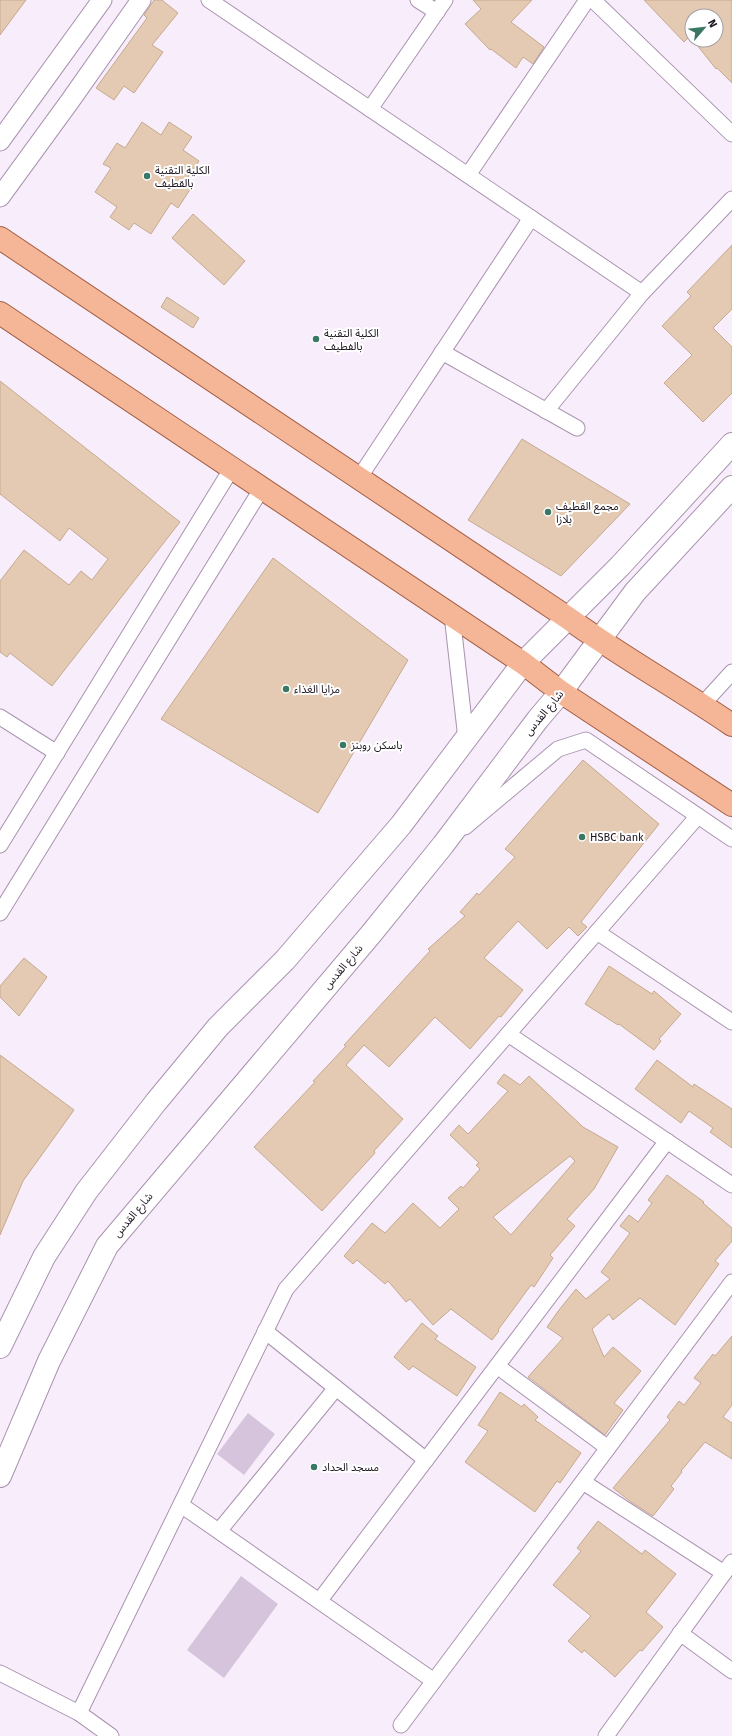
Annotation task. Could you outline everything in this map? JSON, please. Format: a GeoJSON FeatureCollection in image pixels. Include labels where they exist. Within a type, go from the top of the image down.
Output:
{"type":"FeatureCollection","features":[{"type":"Feature","properties":{"kind":"main road"},"geometry":{"type":"LineString","coordinates":[[0,238],[568,618],[598,640],[702,704],[732,725]]}},
{"type":"Feature","properties":{"kind":"main road"},"geometry":{"type":"LineString","coordinates":[[0,313],[524,663],[561,692],[732,805]]}},
{"type":"Feature","properties":{"kind":"main road"},"geometry":{"type":"LineString","coordinates":[[0,1347],[44,1257],[91,1186],[156,1102],[218,1027],[285,960],[401,825],[524,663],[620,566],[732,444]]}},
{"type":"Feature","properties":{"kind":"main road","name":"شارع القدس"},"geometry":{"type":"LineString","coordinates":[[0,1476],[49,1360],[107,1246],[371,934],[443,845],[538,719],[561,692],[635,592],[732,487]]}},
{"type":"Feature","properties":{"kind":"street"},"geometry":{"type":"LineString","coordinates":[[0,141],[102,0]]}},
{"type":"Feature","properties":{"kind":"street"},"geometry":{"type":"LineString","coordinates":[[0,197],[141,0]]}},
{"type":"Feature","properties":{"kind":"street"},"geometry":{"type":"LineString","coordinates":[[208,0],[642,293]]}},
{"type":"Feature","properties":{"kind":"street"},"geometry":{"type":"LineString","coordinates":[[418,0],[436,12]]}},
{"type":"Feature","properties":{"kind":"street"},"geometry":{"type":"LineString","coordinates":[[370,110],[445,0]]}},
{"type":"Feature","properties":{"kind":"street"},"geometry":{"type":"LineString","coordinates":[[468,175],[586,0]]}},
{"type":"Feature","properties":{"kind":"street"},"geometry":{"type":"LineString","coordinates":[[593,0],[732,134]]}},
{"type":"Feature","properties":{"kind":"street"},"geometry":{"type":"LineString","coordinates":[[546,410],[642,293],[732,199]]}},
{"type":"Feature","properties":{"kind":"street"},"geometry":{"type":"LineString","coordinates":[[359,478],[531,218]]}},
{"type":"Feature","properties":{"kind":"street"},"geometry":{"type":"LineString","coordinates":[[442,352],[577,428]]}},
{"type":"Feature","properties":{"kind":"street"},"geometry":{"type":"LineString","coordinates":[[0,845],[232,468]]}},
{"type":"Feature","properties":{"kind":"street"},"geometry":{"type":"LineString","coordinates":[[0,913],[262,488]]}},
{"type":"Feature","properties":{"kind":"street"},"geometry":{"type":"LineString","coordinates":[[452,615],[466,739]]}},
{"type":"Feature","properties":{"kind":"street"},"geometry":{"type":"LineString","coordinates":[[702,704],[732,672]]}},
{"type":"Feature","properties":{"kind":"street"},"geometry":{"type":"LineString","coordinates":[[0,717],[57,753]]}},
{"type":"Feature","properties":{"kind":"street"},"geometry":{"type":"LineString","coordinates":[[443,845],[558,750],[586,740],[732,839]]}},
{"type":"Feature","properties":{"kind":"street"},"geometry":{"type":"LineString","coordinates":[[79,1713],[286,1289],[698,816]]}},
{"type":"Feature","properties":{"kind":"street"},"geometry":{"type":"LineString","coordinates":[[597,932],[732,1022]]}},
{"type":"Feature","properties":{"kind":"street"},"geometry":{"type":"LineString","coordinates":[[508,1034],[732,1185]]}},
{"type":"Feature","properties":{"kind":"street"},"geometry":{"type":"LineString","coordinates":[[320,1600],[667,1141]]}},
{"type":"Feature","properties":{"kind":"street"},"geometry":{"type":"LineString","coordinates":[[402,1725],[732,1282]]}},
{"type":"Feature","properties":{"kind":"street"},"geometry":{"type":"LineString","coordinates":[[265,1331],[426,1460]]}},
{"type":"Feature","properties":{"kind":"street"},"geometry":{"type":"LineString","coordinates":[[497,1366],[608,1448]]}},
{"type":"Feature","properties":{"kind":"street"},"geometry":{"type":"LineString","coordinates":[[219,1531],[336,1388]]}},
{"type":"Feature","properties":{"kind":"street"},"geometry":{"type":"LineString","coordinates":[[583,1482],[728,1568],[606,1736]]}},
{"type":"Feature","properties":{"kind":"street"},"geometry":{"type":"LineString","coordinates":[[181,1505],[320,1600],[434,1681]]}},
{"type":"Feature","properties":{"kind":"street"},"geometry":{"type":"LineString","coordinates":[[680,1633],[732,1671]]}},
{"type":"Feature","properties":{"kind":"street"},"geometry":{"type":"LineString","coordinates":[[0,1673],[79,1713],[111,1736]]}},
{"type":"Feature","properties":{"kind":"shaded area"},"geometry":{"type":"Polygon","coordinates":[[[248,1413],[275,1434],[244,1475],[217,1454],[248,1413]]]}},
{"type":"Feature","properties":{"kind":"shaded area"},"geometry":{"type":"Polygon","coordinates":[[[241,1576],[278,1604],[224,1678],[187,1650],[241,1576]]]}},
{"type":"Feature","properties":{"kind":"building"},"geometry":{"type":"Polygon","coordinates":[[[0,0],[26,0],[0,35],[0,0]]]}},
{"type":"Feature","properties":{"kind":"building"},"geometry":{"type":"Polygon","coordinates":[[[154,0],[162,0],[178,13],[152,45],[163,52],[134,93],[124,86],[114,100],[96,88],[147,18],[144,15],[154,0]]]}},
{"type":"Feature","properties":{"kind":"building"},"geometry":{"type":"Polygon","coordinates":[[[473,0],[532,0],[511,22],[544,47],[533,64],[523,57],[516,68],[491,49],[490,50],[465,24],[481,9],[473,0]]]}},
{"type":"Feature","properties":{"kind":"building"},"geometry":{"type":"Polygon","coordinates":[[[644,0],[732,0],[732,83],[717,68],[716,69],[699,48],[724,48],[724,8],[684,8],[684,42],[644,0]]]}},
{"type":"Feature","properties":{"kind":"building","name":"الكلية التقنية بالقطيف"},"geometry":{"type":"Polygon","coordinates":[[[142,122],[161,135],[169,122],[192,137],[183,150],[199,161],[184,183],[191,188],[178,208],[171,203],[151,234],[134,223],[129,230],[110,217],[117,207],[95,192],[111,168],[103,164],[117,143],[125,148],[142,122]]]}},
{"type":"Feature","properties":{"kind":"building"},"geometry":{"type":"Polygon","coordinates":[[[193,214],[245,261],[224,285],[172,238],[193,214]]]}},
{"type":"Feature","properties":{"kind":"building"},"geometry":{"type":"Polygon","coordinates":[[[732,245],[732,309],[713,328],[732,347],[732,393],[703,422],[664,383],[692,355],[662,326],[691,296],[687,292],[732,245]]]}},
{"type":"Feature","properties":{"kind":"building"},"geometry":{"type":"Polygon","coordinates":[[[167,297],[199,318],[193,328],[161,307],[167,297]]]}},
{"type":"Feature","properties":{"kind":"building"},"geometry":{"type":"Polygon","coordinates":[[[0,381],[180,522],[52,686],[10,653],[7,657],[0,652],[0,581],[24,550],[69,585],[81,571],[92,580],[108,559],[69,528],[60,541],[0,494],[0,381]]]}},
{"type":"Feature","properties":{"kind":"building","name":"مجمع القطيف بلازا"},"geometry":{"type":"Polygon","coordinates":[[[522,439],[630,504],[561,576],[468,520],[522,439]]]}},
{"type":"Feature","properties":{"kind":"building","name":"مزايا الغذاء"},"geometry":{"type":"Polygon","coordinates":[[[273,558],[408,660],[318,813],[161,719],[273,558]]]}},
{"type":"Feature","properties":{"kind":"building"},"geometry":{"type":"Polygon","coordinates":[[[583,760],[659,824],[581,922],[587,927],[578,936],[569,927],[547,949],[518,921],[484,958],[523,990],[501,1017],[499,1016],[470,1049],[435,1017],[389,1067],[364,1045],[346,1065],[403,1119],[374,1151],[375,1153],[322,1211],[254,1147],[315,1082],[313,1081],[346,1046],[344,1045],[430,951],[428,949],[465,916],[460,912],[477,893],[479,895],[515,857],[505,849],[583,760]]]}},
{"type":"Feature","properties":{"kind":"building"},"geometry":{"type":"Polygon","coordinates":[[[24,958],[47,977],[19,1016],[0,997],[0,986],[24,958]]]}},
{"type":"Feature","properties":{"kind":"building"},"geometry":{"type":"Polygon","coordinates":[[[609,966],[652,994],[654,991],[681,1014],[659,1039],[661,1041],[654,1050],[619,1024],[618,1025],[585,1004],[609,966]]]}},
{"type":"Feature","properties":{"kind":"building"},"geometry":{"type":"Polygon","coordinates":[[[0,1055],[74,1110],[23,1181],[0,1235],[0,1055]]]}},
{"type":"Feature","properties":{"kind":"building"},"geometry":{"type":"Polygon","coordinates":[[[657,1060],[693,1087],[694,1084],[732,1109],[732,1148],[710,1132],[713,1128],[689,1111],[681,1123],[635,1089],[657,1060]]]}},
{"type":"Feature","properties":{"kind":"building"},"geometry":{"type":"Polygon","coordinates":[[[504,1074],[520,1085],[529,1076],[583,1127],[618,1147],[594,1189],[567,1219],[575,1226],[550,1255],[553,1258],[534,1287],[531,1285],[492,1340],[451,1309],[433,1325],[410,1299],[406,1302],[388,1281],[385,1284],[357,1260],[353,1264],[344,1256],[372,1223],[385,1233],[413,1203],[440,1228],[459,1209],[448,1198],[461,1186],[463,1188],[480,1169],[476,1165],[479,1163],[450,1135],[459,1125],[468,1134],[508,1091],[497,1083],[504,1074]],[[570,1156],[493,1217],[511,1235],[575,1161],[570,1156]]]}},
{"type":"Feature","properties":{"kind":"building"},"geometry":{"type":"Polygon","coordinates":[[[667,1175],[704,1202],[703,1203],[732,1228],[732,1241],[715,1261],[719,1264],[675,1325],[640,1298],[613,1320],[609,1314],[592,1329],[604,1357],[613,1347],[641,1371],[614,1403],[623,1410],[605,1435],[528,1377],[563,1338],[547,1327],[576,1289],[586,1299],[610,1279],[601,1272],[630,1233],[620,1226],[629,1215],[638,1222],[652,1203],[648,1200],[667,1175]]]}},
{"type":"Feature","properties":{"kind":"building"},"geometry":{"type":"Polygon","coordinates":[[[422,1323],[438,1336],[435,1339],[476,1367],[457,1396],[413,1366],[409,1370],[394,1357],[422,1323]]]}},
{"type":"Feature","properties":{"kind":"building"},"geometry":{"type":"Polygon","coordinates":[[[732,1336],[732,1405],[723,1417],[732,1423],[732,1459],[705,1442],[681,1471],[682,1472],[671,1486],[674,1489],[653,1516],[613,1488],[670,1420],[667,1417],[679,1401],[684,1405],[701,1383],[694,1378],[713,1354],[715,1356],[732,1336]]]}},
{"type":"Feature","properties":{"kind":"building"},"geometry":{"type":"Polygon","coordinates":[[[500,1392],[522,1407],[524,1404],[538,1417],[535,1420],[581,1453],[560,1483],[557,1481],[535,1512],[465,1462],[488,1431],[478,1425],[500,1392]]]}},
{"type":"Feature","properties":{"kind":"building"},"geometry":{"type":"Polygon","coordinates":[[[598,1521],[642,1554],[645,1550],[676,1574],[646,1612],[663,1627],[642,1651],[640,1650],[615,1677],[584,1650],[582,1653],[568,1641],[591,1616],[553,1585],[581,1551],[577,1548],[598,1521]]]}},
{"type":"Feature","properties":{"kind":"place","name":"الكلية التقنية بالقطيف"},"geometry":{"type":"Point","coordinates":[147,176]}},
{"type":"Feature","properties":{"kind":"place","name":"الكلية التقنية بالفطيف"},"geometry":{"type":"Point","coordinates":[316,339]}},
{"type":"Feature","properties":{"kind":"place","name":"مجمع القطيف بلازا"},"geometry":{"type":"Point","coordinates":[548,512]}},
{"type":"Feature","properties":{"kind":"place","name":"مزايا الغذاء"},"geometry":{"type":"Point","coordinates":[286,689]}},
{"type":"Feature","properties":{"kind":"place","name":"باسكن روبنز"},"geometry":{"type":"Point","coordinates":[343,745]}},
{"type":"Feature","properties":{"kind":"place","name":"HSBC bank"},"geometry":{"type":"Point","coordinates":[582,837]}},
{"type":"Feature","properties":{"kind":"place","name":"مسجد الحداد"},"geometry":{"type":"Point","coordinates":[314,1467]}}]}
